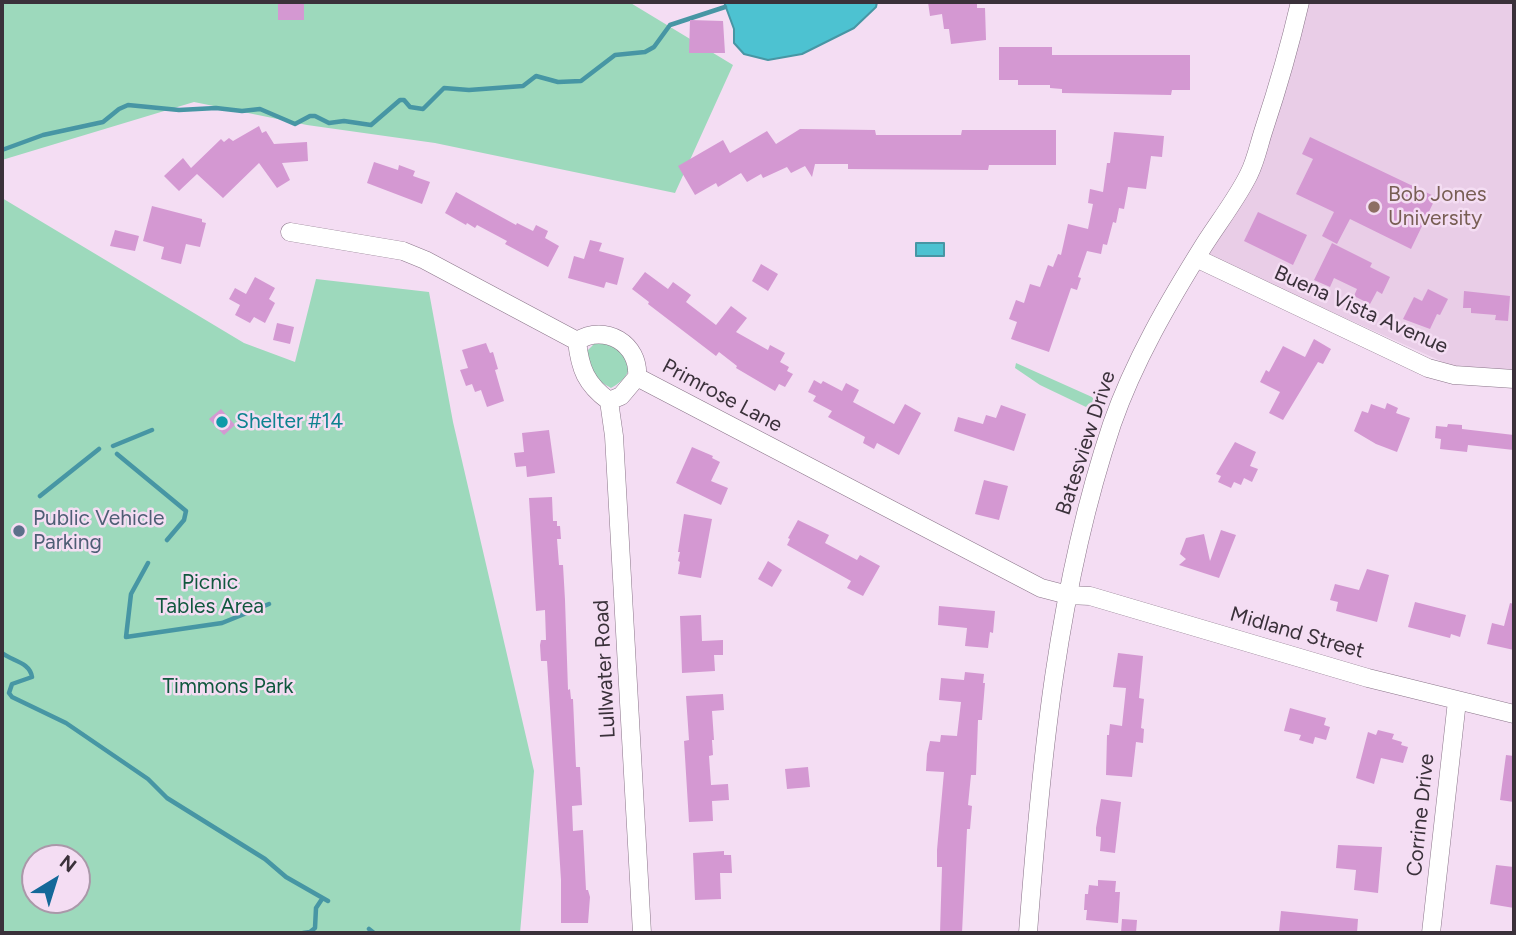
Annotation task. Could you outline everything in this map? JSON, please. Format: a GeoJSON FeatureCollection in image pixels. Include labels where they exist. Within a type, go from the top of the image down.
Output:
{"type":"FeatureCollection","features":[{"type":"Feature","properties":{"kind":"street","name":"Batesview Drive"},"geometry":{"type":"LineString","coordinates":[[1028,933],[1038,796],[1049,711],[1075,555],[1095,476],[1141,355],[1196,258],[1250,174],[1300,2]]}},
{"type":"Feature","properties":{"kind":"street"},"geometry":{"type":"LineString","coordinates":[[290,232],[403,251],[425,260],[577,341],[579,364],[593,389],[609,401],[621,396],[637,377]]}},
{"type":"Feature","properties":{"kind":"street","name":"Buena Vista Avenue"},"geometry":{"type":"LineString","coordinates":[[1196,258],[1428,368],[1454,375],[1514,379]]}},
{"type":"Feature","properties":{"kind":"street","name":"Primrose Lane"},"geometry":{"type":"LineString","coordinates":[[577,341],[589,334],[615,338],[633,353],[637,377],[1041,588],[1068,595]]}},
{"type":"Feature","properties":{"kind":"street","name":"Lullwater Road"},"geometry":{"type":"LineString","coordinates":[[609,401],[614,436],[642,933]]}},
{"type":"Feature","properties":{"kind":"street","name":"Midland Street"},"geometry":{"type":"LineString","coordinates":[[1068,595],[1090,596],[1368,678],[1514,714]]}},
{"type":"Feature","properties":{"kind":"street","name":"Corrine Drive"},"geometry":{"type":"LineString","coordinates":[[1431,933],[1457,701]]}},
{"type":"Feature","properties":{"kind":"shaded area","name":"Bob Jones University"},"geometry":{"type":"Polygon","coordinates":[[[1300,2],[1514,2],[1514,373],[1454,367],[1208,256],[1261,157],[1300,2]]]}},
{"type":"Feature","properties":{"kind":"green space"},"geometry":{"type":"Polygon","coordinates":[[[2,2],[629,2],[733,65],[675,193],[435,143],[307,125],[194,102],[2,160],[2,2]]]}},
{"type":"Feature","properties":{"kind":"green space","name":"Timmons Park"},"geometry":{"type":"Polygon","coordinates":[[[2,198],[244,343],[295,362],[316,279],[429,292],[453,422],[534,771],[520,933],[2,933],[2,198]]]}},
{"type":"Feature","properties":{"kind":"green space"},"geometry":{"type":"Polygon","coordinates":[[[603,341],[620,350],[628,362],[626,375],[611,388],[593,374],[587,359],[586,352],[594,344],[603,341]]]}},
{"type":"Feature","properties":{"kind":"green space"},"geometry":{"type":"Polygon","coordinates":[[[1016,363],[1092,397],[1095,401],[1086,407],[1040,385],[1015,368],[1016,363]]]}},
{"type":"Feature","properties":{"kind":"water"},"geometry":{"type":"Polygon","coordinates":[[[724,2],[877,2],[876,7],[854,28],[802,54],[768,60],[744,54],[734,43],[734,29],[724,2]]]}},
{"type":"Feature","properties":{"kind":"water"},"geometry":{"type":"Polygon","coordinates":[[[916,243],[944,243],[944,256],[916,256],[916,243]]]}},
{"type":"Feature","properties":{"kind":"building"},"geometry":{"type":"Polygon","coordinates":[[[278,2],[304,2],[304,20],[278,20],[278,2]]]}},
{"type":"Feature","properties":{"kind":"building"},"geometry":{"type":"Polygon","coordinates":[[[928,2],[977,2],[977,8],[985,8],[986,40],[951,44],[949,29],[944,29],[942,14],[930,16],[928,2]]]}},
{"type":"Feature","properties":{"kind":"building"},"geometry":{"type":"Polygon","coordinates":[[[690,20],[723,21],[725,53],[689,53],[690,20]]]}},
{"type":"Feature","properties":{"kind":"building"},"geometry":{"type":"Polygon","coordinates":[[[999,47],[1052,47],[1052,55],[1190,55],[1190,90],[1172,90],[1171,95],[1062,93],[1062,89],[1050,88],[1050,85],[1018,85],[1018,80],[999,80],[999,47]]]}},
{"type":"Feature","properties":{"kind":"building"},"geometry":{"type":"Polygon","coordinates":[[[259,126],[262,133],[266,131],[274,144],[307,142],[308,161],[282,163],[290,180],[277,188],[259,163],[223,198],[197,174],[179,191],[164,176],[183,158],[191,168],[221,139],[224,142],[229,138],[233,141],[259,126]]]}},
{"type":"Feature","properties":{"kind":"building"},"geometry":{"type":"Polygon","coordinates":[[[800,129],[875,130],[876,135],[961,135],[962,130],[1056,130],[1056,165],[989,165],[988,170],[848,169],[848,164],[815,164],[812,177],[805,166],[791,173],[787,167],[763,178],[761,174],[747,182],[741,173],[718,187],[716,183],[695,195],[678,166],[723,140],[730,153],[767,131],[776,144],[800,129]]]}},
{"type":"Feature","properties":{"kind":"building"},"geometry":{"type":"Polygon","coordinates":[[[1114,132],[1164,136],[1162,157],[1151,156],[1146,189],[1128,187],[1124,209],[1119,208],[1116,223],[1113,222],[1107,245],[1103,244],[1101,254],[1087,251],[1078,277],[1081,278],[1077,290],[1071,288],[1049,352],[1011,339],[1017,322],[1009,319],[1016,300],[1024,303],[1030,284],[1040,287],[1048,265],[1053,267],[1058,254],[1061,255],[1068,224],[1088,229],[1093,204],[1088,203],[1090,189],[1103,192],[1114,132]]]}},
{"type":"Feature","properties":{"kind":"building"},"geometry":{"type":"Polygon","coordinates":[[[1310,137],[1436,197],[1411,249],[1350,219],[1337,244],[1322,236],[1334,212],[1296,194],[1313,159],[1302,154],[1310,137]]]}},
{"type":"Feature","properties":{"kind":"building"},"geometry":{"type":"Polygon","coordinates":[[[374,162],[398,170],[399,165],[415,171],[413,176],[430,182],[422,204],[367,183],[374,162]]]}},
{"type":"Feature","properties":{"kind":"building"},"geometry":{"type":"Polygon","coordinates":[[[456,192],[516,225],[517,223],[533,231],[536,225],[548,231],[545,238],[559,246],[548,267],[477,225],[475,228],[467,223],[466,225],[445,213],[456,192]]]}},
{"type":"Feature","properties":{"kind":"building"},"geometry":{"type":"Polygon","coordinates":[[[152,206],[202,219],[202,222],[206,223],[200,247],[186,244],[181,264],[161,259],[164,247],[143,241],[152,206]]]}},
{"type":"Feature","properties":{"kind":"building"},"geometry":{"type":"Polygon","coordinates":[[[1258,212],[1307,235],[1293,265],[1244,241],[1258,212]]]}},
{"type":"Feature","properties":{"kind":"building"},"geometry":{"type":"Polygon","coordinates":[[[115,230],[139,236],[135,251],[110,246],[115,230]]]}},
{"type":"Feature","properties":{"kind":"building"},"geometry":{"type":"Polygon","coordinates":[[[590,240],[602,243],[599,251],[624,258],[617,285],[606,282],[604,288],[568,278],[574,256],[584,259],[590,240]]]}},
{"type":"Feature","properties":{"kind":"building"},"geometry":{"type":"Polygon","coordinates":[[[1332,243],[1372,263],[1370,267],[1390,277],[1382,294],[1377,291],[1370,304],[1354,296],[1357,289],[1334,278],[1330,287],[1314,280],[1332,243]]]}},
{"type":"Feature","properties":{"kind":"building"},"geometry":{"type":"Polygon","coordinates":[[[761,264],[778,274],[768,291],[752,281],[761,264]]]}},
{"type":"Feature","properties":{"kind":"building"},"geometry":{"type":"Polygon","coordinates":[[[645,272],[668,289],[673,282],[691,295],[686,302],[716,325],[731,306],[747,318],[736,332],[768,350],[770,345],[785,353],[780,362],[789,367],[787,371],[793,374],[785,387],[779,384],[775,391],[736,368],[737,366],[719,352],[716,356],[648,304],[649,302],[632,289],[645,272]]]}},
{"type":"Feature","properties":{"kind":"building"},"geometry":{"type":"Polygon","coordinates":[[[255,277],[275,288],[269,299],[275,303],[265,323],[254,317],[250,323],[235,315],[240,305],[229,299],[235,288],[246,294],[255,277]]]}},
{"type":"Feature","properties":{"kind":"building"},"geometry":{"type":"Polygon","coordinates":[[[1428,289],[1448,299],[1430,329],[1403,319],[1414,297],[1422,301],[1428,289]]]}},
{"type":"Feature","properties":{"kind":"building"},"geometry":{"type":"Polygon","coordinates":[[[1464,291],[1510,296],[1508,321],[1495,320],[1496,315],[1471,313],[1471,308],[1463,308],[1464,291]]]}},
{"type":"Feature","properties":{"kind":"building"},"geometry":{"type":"Polygon","coordinates":[[[277,323],[294,327],[290,344],[273,340],[277,323]]]}},
{"type":"Feature","properties":{"kind":"building"},"geometry":{"type":"Polygon","coordinates":[[[1314,339],[1331,349],[1323,364],[1318,362],[1283,420],[1269,413],[1280,392],[1260,382],[1266,370],[1269,372],[1283,346],[1305,357],[1314,339]]]}},
{"type":"Feature","properties":{"kind":"building"},"geometry":{"type":"Polygon","coordinates":[[[486,343],[490,353],[493,352],[504,401],[487,407],[481,390],[475,392],[472,384],[466,386],[460,370],[468,368],[462,350],[486,343]]]}},
{"type":"Feature","properties":{"kind":"building"},"geometry":{"type":"Polygon","coordinates":[[[814,380],[821,384],[823,381],[842,391],[846,383],[859,390],[853,402],[894,424],[905,404],[921,413],[899,455],[877,443],[874,449],[863,443],[865,437],[828,417],[832,411],[813,401],[816,396],[808,392],[814,380]]]}},
{"type":"Feature","properties":{"kind":"building"},"geometry":{"type":"Polygon","coordinates":[[[1387,403],[1398,408],[1396,413],[1410,418],[1397,452],[1354,431],[1362,411],[1368,413],[1371,404],[1385,409],[1387,403]]]}},
{"type":"Feature","properties":{"kind":"building"},"geometry":{"type":"Polygon","coordinates":[[[1001,405],[1026,414],[1014,451],[954,431],[958,417],[983,424],[986,415],[996,418],[1001,405]]]}},
{"type":"Feature","properties":{"kind":"building","name":"Shelter #14"},"geometry":{"type":"Polygon","coordinates":[[[221,409],[235,425],[224,435],[209,419],[221,409]]]}},
{"type":"Feature","properties":{"kind":"building"},"geometry":{"type":"Polygon","coordinates":[[[1448,424],[1462,425],[1462,429],[1514,435],[1514,450],[1468,445],[1467,452],[1440,449],[1441,439],[1435,438],[1436,426],[1447,427],[1448,424]]]}},
{"type":"Feature","properties":{"kind":"building"},"geometry":{"type":"Polygon","coordinates":[[[549,430],[555,473],[527,477],[526,466],[516,467],[514,453],[524,452],[522,433],[549,430]]]}},
{"type":"Feature","properties":{"kind":"building"},"geometry":{"type":"Polygon","coordinates":[[[1235,442],[1256,452],[1250,466],[1258,469],[1252,482],[1244,478],[1241,485],[1234,482],[1231,488],[1218,482],[1221,476],[1216,474],[1235,442]]]}},
{"type":"Feature","properties":{"kind":"building"},"geometry":{"type":"Polygon","coordinates":[[[692,447],[720,462],[711,481],[728,488],[721,505],[676,483],[692,447]]]}},
{"type":"Feature","properties":{"kind":"building"},"geometry":{"type":"Polygon","coordinates":[[[984,480],[1008,486],[999,520],[975,514],[984,480]]]}},
{"type":"Feature","properties":{"kind":"building"},"geometry":{"type":"Polygon","coordinates":[[[552,497],[553,521],[557,521],[557,526],[560,526],[561,539],[557,539],[559,565],[563,565],[568,690],[570,689],[573,699],[576,767],[580,767],[582,805],[572,806],[573,831],[583,830],[586,890],[590,897],[588,923],[561,923],[561,880],[547,661],[541,661],[540,645],[541,640],[546,640],[545,610],[536,611],[529,498],[552,497]]]}},
{"type":"Feature","properties":{"kind":"building"},"geometry":{"type":"Polygon","coordinates":[[[684,514],[712,519],[701,578],[678,574],[678,552],[684,514]]]}},
{"type":"Feature","properties":{"kind":"building"},"geometry":{"type":"Polygon","coordinates":[[[798,520],[829,535],[825,543],[857,560],[860,555],[880,566],[863,596],[847,588],[851,581],[787,545],[798,520]]]}},
{"type":"Feature","properties":{"kind":"building"},"geometry":{"type":"Polygon","coordinates":[[[1221,530],[1236,535],[1219,578],[1179,565],[1186,559],[1180,554],[1186,538],[1204,534],[1210,561],[1221,530]]]}},
{"type":"Feature","properties":{"kind":"building"},"geometry":{"type":"Polygon","coordinates":[[[768,561],[782,570],[772,587],[758,579],[768,561]]]}},
{"type":"Feature","properties":{"kind":"building"},"geometry":{"type":"Polygon","coordinates":[[[1367,569],[1389,575],[1377,622],[1336,611],[1338,602],[1330,600],[1335,584],[1359,590],[1367,569]]]}},
{"type":"Feature","properties":{"kind":"building"},"geometry":{"type":"Polygon","coordinates":[[[1415,602],[1466,615],[1460,637],[1451,634],[1450,638],[1408,627],[1415,602]]]}},
{"type":"Feature","properties":{"kind":"building"},"geometry":{"type":"Polygon","coordinates":[[[1510,603],[1514,604],[1514,650],[1487,644],[1492,623],[1504,626],[1510,603]]]}},
{"type":"Feature","properties":{"kind":"building"},"geometry":{"type":"Polygon","coordinates":[[[939,606],[995,611],[993,633],[990,632],[988,648],[965,646],[967,628],[938,625],[939,606]]]}},
{"type":"Feature","properties":{"kind":"building"},"geometry":{"type":"Polygon","coordinates":[[[701,615],[702,641],[723,640],[723,655],[714,655],[715,671],[682,673],[680,616],[701,615]]]}},
{"type":"Feature","properties":{"kind":"building"},"geometry":{"type":"Polygon","coordinates":[[[1118,653],[1143,656],[1139,698],[1144,699],[1141,728],[1144,729],[1143,743],[1136,742],[1132,777],[1106,775],[1107,735],[1110,724],[1122,726],[1126,688],[1113,687],[1118,653]]]}},
{"type":"Feature","properties":{"kind":"building"},"geometry":{"type":"Polygon","coordinates":[[[965,672],[984,674],[985,683],[982,720],[978,720],[976,775],[971,775],[968,805],[972,806],[970,829],[967,829],[962,933],[940,933],[942,867],[937,867],[937,850],[944,772],[926,771],[927,754],[930,741],[940,742],[941,735],[957,736],[961,702],[939,700],[941,678],[964,680],[965,672]]]}},
{"type":"Feature","properties":{"kind":"building"},"geometry":{"type":"Polygon","coordinates":[[[723,694],[724,710],[712,711],[713,755],[709,756],[711,785],[728,784],[729,800],[712,801],[713,821],[689,822],[684,741],[689,740],[686,696],[723,694]]]}},
{"type":"Feature","properties":{"kind":"building"},"geometry":{"type":"Polygon","coordinates":[[[1290,708],[1326,718],[1324,725],[1330,727],[1326,740],[1315,737],[1313,744],[1299,740],[1301,735],[1284,731],[1290,708]]]}},
{"type":"Feature","properties":{"kind":"building"},"geometry":{"type":"Polygon","coordinates":[[[1378,730],[1394,734],[1392,739],[1408,747],[1403,763],[1381,758],[1374,784],[1356,778],[1368,732],[1376,735],[1378,730]]]}},
{"type":"Feature","properties":{"kind":"building"},"geometry":{"type":"Polygon","coordinates":[[[1506,755],[1514,756],[1514,802],[1500,800],[1506,755]]]}},
{"type":"Feature","properties":{"kind":"building"},"geometry":{"type":"Polygon","coordinates":[[[808,767],[810,787],[787,789],[785,769],[808,767]]]}},
{"type":"Feature","properties":{"kind":"building"},"geometry":{"type":"Polygon","coordinates":[[[1101,799],[1121,802],[1115,853],[1100,851],[1101,837],[1096,836],[1101,799]]]}},
{"type":"Feature","properties":{"kind":"building"},"geometry":{"type":"Polygon","coordinates":[[[1338,845],[1382,847],[1378,893],[1354,890],[1356,870],[1336,868],[1338,845]]]}},
{"type":"Feature","properties":{"kind":"building"},"geometry":{"type":"Polygon","coordinates":[[[724,851],[724,855],[731,855],[732,873],[720,873],[721,899],[695,900],[693,853],[724,851]]]}},
{"type":"Feature","properties":{"kind":"building"},"geometry":{"type":"Polygon","coordinates":[[[1496,865],[1514,867],[1514,908],[1490,904],[1496,865]]]}},
{"type":"Feature","properties":{"kind":"building"},"geometry":{"type":"Polygon","coordinates":[[[1098,880],[1116,881],[1115,892],[1120,892],[1118,923],[1086,920],[1085,894],[1088,894],[1089,885],[1098,886],[1098,880]]]}},
{"type":"Feature","properties":{"kind":"building"},"geometry":{"type":"Polygon","coordinates":[[[1281,911],[1358,919],[1357,933],[1279,932],[1281,911]]]}},
{"type":"Feature","properties":{"kind":"building"},"geometry":{"type":"Polygon","coordinates":[[[1122,919],[1137,920],[1136,933],[1121,933],[1122,919]]]}},
{"type":"Feature","properties":{"kind":"waterway"},"geometry":{"type":"LineString","coordinates":[[2,150],[43,135],[103,122],[128,105],[179,110],[260,109],[295,124],[315,116],[329,123],[344,121],[371,125],[400,100],[404,100],[410,107],[423,109],[444,88],[469,90],[523,86],[536,76],[558,82],[581,81],[615,55],[645,52],[654,47],[670,25],[725,7]]}},
{"type":"Feature","properties":{"kind":"waterway"},"geometry":{"type":"LineString","coordinates":[[113,446],[152,430]]}},
{"type":"Feature","properties":{"kind":"waterway"},"geometry":{"type":"LineString","coordinates":[[40,496],[99,449]]}},
{"type":"Feature","properties":{"kind":"waterway"},"geometry":{"type":"LineString","coordinates":[[117,454],[186,511],[184,520],[167,540]]}},
{"type":"Feature","properties":{"kind":"waterway"},"geometry":{"type":"LineString","coordinates":[[126,637],[131,594],[148,563]]}},
{"type":"Feature","properties":{"kind":"waterway"},"geometry":{"type":"LineString","coordinates":[[126,637],[222,623],[269,604]]}},
{"type":"Feature","properties":{"kind":"waterway"},"geometry":{"type":"LineString","coordinates":[[2,653],[31,672],[32,677],[12,684],[9,693],[12,697],[66,723],[148,779],[167,798],[265,859],[286,877],[328,901]]}},
{"type":"Feature","properties":{"kind":"waterway"},"geometry":{"type":"LineString","coordinates":[[303,933],[315,928],[316,908],[322,899]]}},
{"type":"Feature","properties":{"kind":"waterway"},"geometry":{"type":"LineString","coordinates":[[369,929],[374,933]]}},
{"type":"Feature","properties":{"kind":"place","name":"Bob Jones University"},"geometry":{"type":"Point","coordinates":[1374,207]}},
{"type":"Feature","properties":{"kind":"place","name":"Shelter #14"},"geometry":{"type":"Point","coordinates":[222,422]}},
{"type":"Feature","properties":{"kind":"place","name":"Public Vehicle Parking"},"geometry":{"type":"Point","coordinates":[19,531]}},
{"type":"Feature","properties":{"kind":"park label","name":"Picnic Tables Area"},"geometry":{"type":"Point","coordinates":[210,595]}}]}
